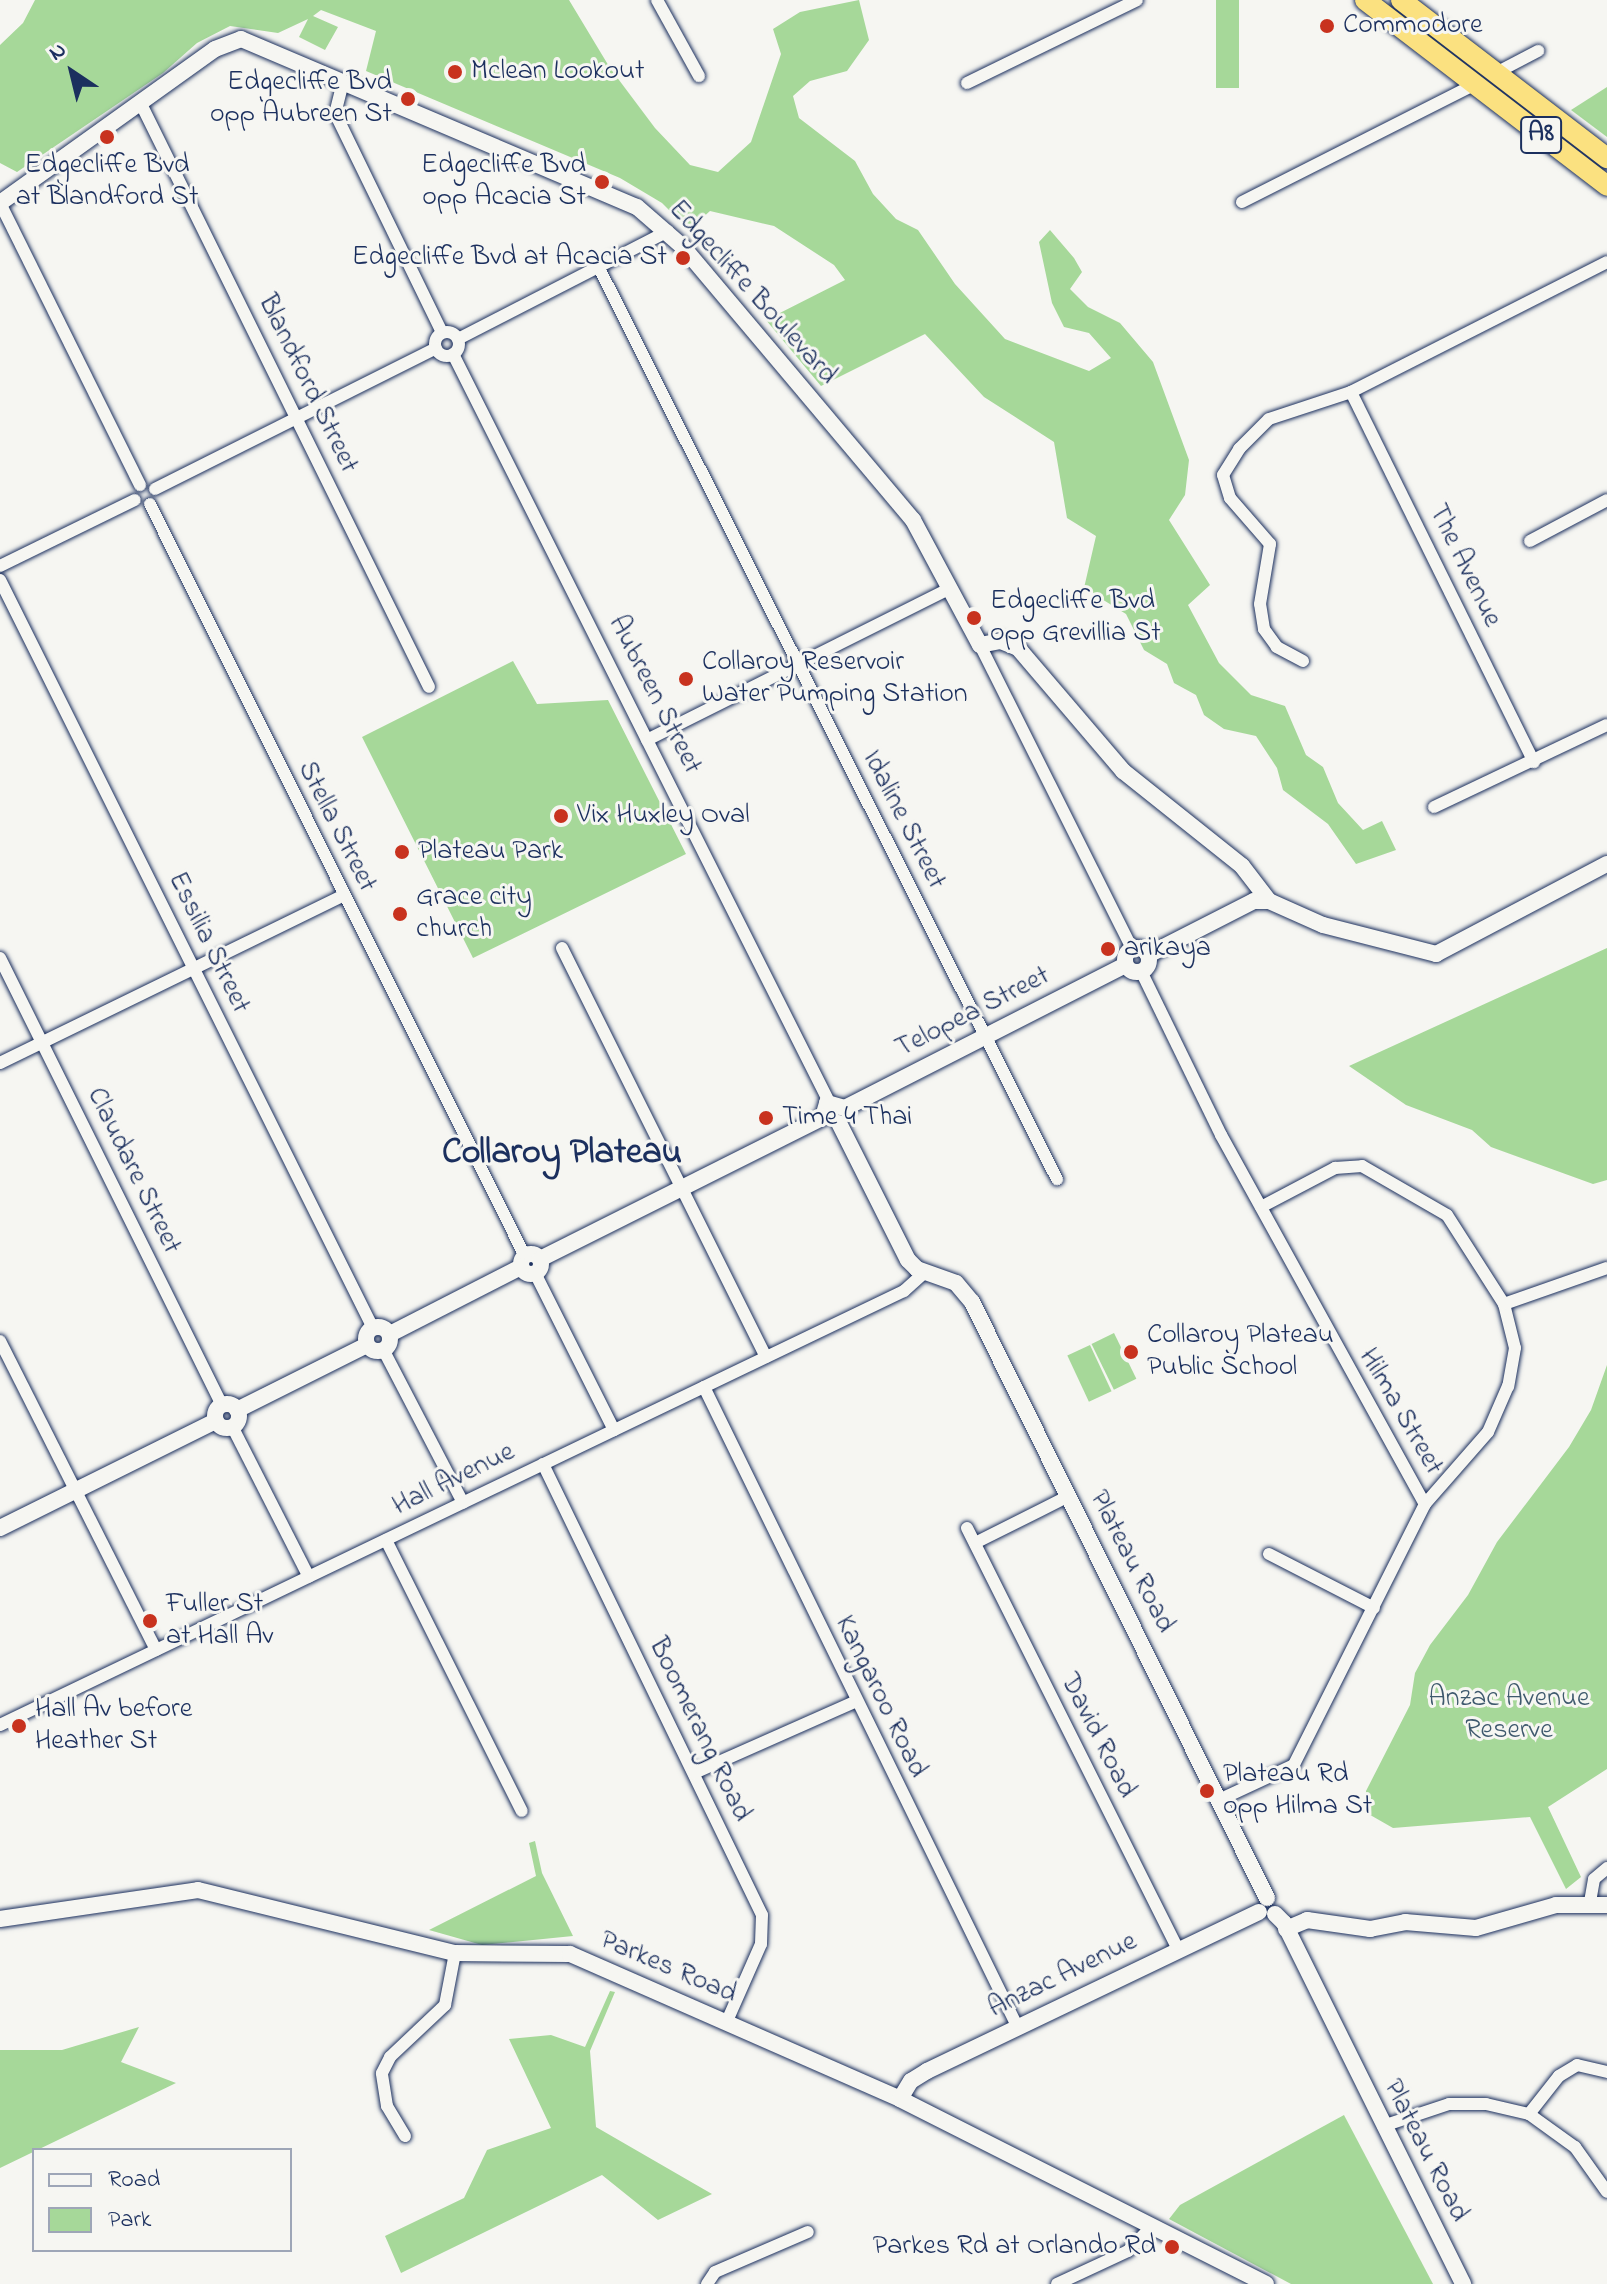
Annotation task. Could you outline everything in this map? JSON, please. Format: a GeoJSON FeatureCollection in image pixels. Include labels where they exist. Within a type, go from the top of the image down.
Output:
{"type":"FeatureCollection","features":[{"type":"Feature","properties":{"kind":"highway","name":"A8"},"geometry":{"type":"LineString","coordinates":[[1365,0],[1607,186]]}},
{"type":"Feature","properties":{"kind":"highway","name":"A8"},"geometry":{"type":"LineString","coordinates":[[1401,0],[1607,158]]}},
{"type":"Feature","properties":{"kind":"street"},"geometry":{"type":"LineString","coordinates":[[657,0],[699,76]]}},
{"type":"Feature","properties":{"kind":"street"},"geometry":{"type":"LineString","coordinates":[[967,83],[1137,0]]}},
{"type":"Feature","properties":{"kind":"street","name":"Edgecliffe Boulevard"},"geometry":{"type":"LineString","coordinates":[[0,203],[235,39],[617,197],[668,231],[913,520],[980,645]]}},
{"type":"Feature","properties":{"kind":"street"},"geometry":{"type":"LineString","coordinates":[[1242,202],[1538,51]]}},
{"type":"Feature","properties":{"kind":"street"},"geometry":{"type":"LineString","coordinates":[[343,82],[335,113],[442,332],[458,339]]}},
{"type":"Feature","properties":{"kind":"street","name":"Blandford Street"},"geometry":{"type":"LineString","coordinates":[[141,104],[429,687]]}},
{"type":"Feature","properties":{"kind":"street"},"geometry":{"type":"LineString","coordinates":[[0,203],[140,485],[135,500]]}},
{"type":"Feature","properties":{"kind":"street"},"geometry":{"type":"LineString","coordinates":[[436,348],[442,355],[453,354],[458,339],[668,231]]}},
{"type":"Feature","properties":{"kind":"street"},"geometry":{"type":"LineString","coordinates":[[1303,661],[1277,647],[1264,629],[1260,604],[1270,544],[1230,498],[1223,475],[1269,419],[1351,392],[1607,262]]}},
{"type":"Feature","properties":{"kind":"street","name":"Idaline Street"},"geometry":{"type":"LineString","coordinates":[[599,268],[1057,1179]]}},
{"type":"Feature","properties":{"kind":"street"},"geometry":{"type":"LineString","coordinates":[[140,485],[155,489],[298,419],[436,348],[442,332]]}},
{"type":"Feature","properties":{"kind":"street","name":"Aubreen Street"},"geometry":{"type":"LineString","coordinates":[[453,354],[908,1260],[925,1272]]}},
{"type":"Feature","properties":{"kind":"street","name":"The Avenue"},"geometry":{"type":"LineString","coordinates":[[1351,392],[1534,762]]}},
{"type":"Feature","properties":{"kind":"street"},"geometry":{"type":"LineString","coordinates":[[0,566],[135,500],[150,504],[155,489]]}},
{"type":"Feature","properties":{"kind":"street"},"geometry":{"type":"LineString","coordinates":[[1530,541],[1607,500]]}},
{"type":"Feature","properties":{"kind":"street","name":"Stella Street"},"geometry":{"type":"LineString","coordinates":[[150,504],[343,896],[614,1430]]}},
{"type":"Feature","properties":{"kind":"street","name":"Essilia Street"},"geometry":{"type":"LineString","coordinates":[[0,580],[373,1328]]}},
{"type":"Feature","properties":{"kind":"street"},"geometry":{"type":"LineString","coordinates":[[647,740],[951,588]]}},
{"type":"Feature","properties":{"kind":"street"},"geometry":{"type":"LineString","coordinates":[[980,645],[1001,641],[1018,648],[1123,771],[1242,866],[1269,901],[1323,925],[1436,954],[1607,864]]}},
{"type":"Feature","properties":{"kind":"street","name":"Hilma Street"},"geometry":{"type":"LineString","coordinates":[[980,645],[1261,1207],[1425,1504],[1294,1765],[1221,1799]]}},
{"type":"Feature","properties":{"kind":"street"},"geometry":{"type":"LineString","coordinates":[[1434,807],[1607,725]]}},
{"type":"Feature","properties":{"kind":"street"},"geometry":{"type":"LineString","coordinates":[[0,1063],[343,896]]}},
{"type":"Feature","properties":{"kind":"street","name":"Telopea Street"},"geometry":{"type":"LineString","coordinates":[[390,1334],[1254,901],[1269,901]]}},
{"type":"Feature","properties":{"kind":"street"},"geometry":{"type":"LineString","coordinates":[[562,948],[766,1357]]}},
{"type":"Feature","properties":{"kind":"street","name":"Claudare Street"},"geometry":{"type":"LineString","coordinates":[[0,958],[309,1577]]}},
{"type":"Feature","properties":{"kind":"street"},"geometry":{"type":"LineString","coordinates":[[1261,1207],[1335,1168],[1362,1166],[1447,1215],[1504,1304],[1515,1348],[1508,1386],[1488,1432],[1425,1504]]}},
{"type":"Feature","properties":{"kind":"street"},"geometry":{"type":"LineString","coordinates":[[1504,1304],[1607,1268]]}},
{"type":"Feature","properties":{"kind":"street","name":"Hall Avenue"},"geometry":{"type":"LineString","coordinates":[[0,1725],[904,1291],[925,1272]]}},
{"type":"Feature","properties":{"kind":"street","name":"Plateau Road"},"geometry":{"type":"LineString","coordinates":[[925,1272],[956,1283],[967,1295],[1221,1799],[1267,1908],[1286,1929],[1463,2284]]}},
{"type":"Feature","properties":{"kind":"street"},"geometry":{"type":"LineString","coordinates":[[0,1528],[367,1345],[373,1328],[390,1334],[384,1351]]}},
{"type":"Feature","properties":{"kind":"street"},"geometry":{"type":"LineString","coordinates":[[0,1341],[156,1650]]}},
{"type":"Feature","properties":{"kind":"street"},"geometry":{"type":"LineString","coordinates":[[367,1345],[384,1351],[463,1503]]}},
{"type":"Feature","properties":{"kind":"street","name":"Kangaroo Road"},"geometry":{"type":"LineString","coordinates":[[704,1387],[854,1702],[1017,2026]]}},
{"type":"Feature","properties":{"kind":"street","name":"Boomerang Road"},"geometry":{"type":"LineString","coordinates":[[543,1464],[762,1915],[761,1944],[727,2021]]}},
{"type":"Feature","properties":{"kind":"street"},"geometry":{"type":"LineString","coordinates":[[975,1543],[1069,1496]]}},
{"type":"Feature","properties":{"kind":"street","name":"David Road"},"geometry":{"type":"LineString","coordinates":[[967,1528],[1178,1950]]}},
{"type":"Feature","properties":{"kind":"street"},"geometry":{"type":"LineString","coordinates":[[386,1540],[522,1811]]}},
{"type":"Feature","properties":{"kind":"street"},"geometry":{"type":"LineString","coordinates":[[1269,1554],[1374,1608]]}},
{"type":"Feature","properties":{"kind":"street"},"geometry":{"type":"LineString","coordinates":[[694,1773],[854,1702]]}},
{"type":"Feature","properties":{"kind":"street"},"geometry":{"type":"LineString","coordinates":[[1286,1929],[1307,1920],[1370,1929],[1405,1922],[1476,1928],[1556,1905],[1599,1903],[1594,1879],[1607,1868]]}},
{"type":"Feature","properties":{"kind":"street","name":"Parkes Road"},"geometry":{"type":"LineString","coordinates":[[0,1919],[198,1890],[455,1953],[570,1954],[900,2099],[1266,2284]]}},
{"type":"Feature","properties":{"kind":"street","name":"Anzac Avenue"},"geometry":{"type":"LineString","coordinates":[[900,2099],[916,2077],[1267,1908]]}},
{"type":"Feature","properties":{"kind":"street"},"geometry":{"type":"LineString","coordinates":[[405,2136],[387,2106],[382,2073],[390,2057],[445,2005],[455,1953]]}},
{"type":"Feature","properties":{"kind":"street"},"geometry":{"type":"LineString","coordinates":[[1529,2114],[1559,2076],[1577,2065],[1607,2072]]}},
{"type":"Feature","properties":{"kind":"street"},"geometry":{"type":"LineString","coordinates":[[1383,2126],[1449,2104],[1486,2104],[1529,2114],[1575,2147],[1607,2192]]}},
{"type":"Feature","properties":{"kind":"street"},"geometry":{"type":"LineString","coordinates":[[1057,2284],[1128,2251],[1152,2226]]}},
{"type":"Feature","properties":{"kind":"street"},"geometry":{"type":"LineString","coordinates":[[707,2284],[715,2272],[808,2232]]}},
{"type":"Feature","properties":{"kind":"green space"},"geometry":{"type":"Polygon","coordinates":[[[35,0],[569,0],[610,68],[655,128],[690,165],[718,172],[751,142],[781,54],[773,29],[800,12],[859,0],[869,40],[847,71],[810,81],[793,96],[799,118],[855,161],[873,194],[896,219],[918,230],[955,284],[1005,339],[1089,371],[1111,358],[1089,333],[1064,327],[1052,303],[1039,242],[1050,230],[1074,258],[1082,272],[1070,289],[1088,307],[1120,323],[1153,362],[1189,460],[1185,495],[1169,520],[1210,585],[1188,605],[1219,663],[1251,695],[1285,706],[1306,755],[1323,767],[1338,803],[1363,830],[1382,821],[1396,850],[1356,864],[1328,824],[1283,790],[1277,768],[1256,736],[1224,729],[1204,715],[1196,695],[1174,683],[1167,664],[1144,650],[1126,614],[1084,588],[1096,536],[1067,518],[1054,442],[984,397],[925,334],[821,386],[766,320],[845,280],[834,265],[774,226],[710,211],[689,230],[662,203],[620,178],[366,71],[376,31],[321,10],[313,16],[338,27],[325,50],[299,37],[308,19],[278,33],[230,26],[197,43],[163,73],[17,172],[0,163],[0,45],[23,23],[35,0]]]}},
{"type":"Feature","properties":{"kind":"green space"},"geometry":{"type":"Polygon","coordinates":[[[1216,0],[1239,0],[1239,88],[1216,88],[1216,0]]]}},
{"type":"Feature","properties":{"kind":"green space"},"geometry":{"type":"Polygon","coordinates":[[[1607,87],[1607,137],[1571,110],[1607,87]]]}},
{"type":"Feature","properties":{"kind":"green space"},"geometry":{"type":"Polygon","coordinates":[[[513,661],[537,704],[608,700],[686,854],[473,958],[362,737],[513,661]]]}},
{"type":"Feature","properties":{"kind":"green space"},"geometry":{"type":"Polygon","coordinates":[[[1607,948],[1607,1180],[1593,1184],[1491,1147],[1472,1130],[1406,1105],[1349,1066],[1607,948]]]}},
{"type":"Feature","properties":{"kind":"green space"},"geometry":{"type":"Polygon","coordinates":[[[1114,1333],[1136,1379],[1114,1390],[1092,1344],[1114,1333]]]}},
{"type":"Feature","properties":{"kind":"green space"},"geometry":{"type":"Polygon","coordinates":[[[1090,1345],[1112,1391],[1089,1402],[1067,1356],[1090,1345]]]}},
{"type":"Feature","properties":{"kind":"green space","name":"Anzac Avenue Reserve"},"geometry":{"type":"Polygon","coordinates":[[[1607,1365],[1607,1769],[1548,1807],[1581,1877],[1566,1889],[1530,1817],[1393,1828],[1365,1812],[1366,1791],[1410,1705],[1415,1673],[1430,1645],[1468,1595],[1497,1542],[1569,1447],[1591,1410],[1607,1365]]]}},
{"type":"Feature","properties":{"kind":"green space"},"geometry":{"type":"Polygon","coordinates":[[[535,1841],[542,1873],[573,1936],[482,1945],[429,1930],[536,1876],[529,1843],[535,1841]]]}},
{"type":"Feature","properties":{"kind":"green space"},"geometry":{"type":"Polygon","coordinates":[[[610,1991],[615,1992],[590,2051],[596,2127],[712,2194],[658,2220],[602,2175],[401,2273],[385,2236],[464,2198],[487,2150],[551,2128],[509,2039],[551,2035],[585,2047],[610,1991]]]}},
{"type":"Feature","properties":{"kind":"green space"},"geometry":{"type":"Polygon","coordinates":[[[139,2027],[121,2062],[176,2083],[41,2148],[32,2148],[32,2153],[0,2168],[0,2050],[62,2050],[139,2027]]]}},
{"type":"Feature","properties":{"kind":"green space"},"geometry":{"type":"Polygon","coordinates":[[[1344,2115],[1433,2284],[1291,2284],[1169,2219],[1180,2205],[1344,2115]]]}},
{"type":"Feature","properties":{"kind":"place","name":"Commodore"},"geometry":{"type":"Point","coordinates":[1327,26]}},
{"type":"Feature","properties":{"kind":"place","name":"Mclean Lookout"},"geometry":{"type":"Point","coordinates":[455,72]}},
{"type":"Feature","properties":{"kind":"place","name":"Edgecliffe Bvd opp Aubreen St"},"geometry":{"type":"Point","coordinates":[408,99]}},
{"type":"Feature","properties":{"kind":"place","name":"Edgecliffe Bvd at Blandford St"},"geometry":{"type":"Point","coordinates":[107,137]}},
{"type":"Feature","properties":{"kind":"place","name":"Edgecliffe Bvd opp Acacia St"},"geometry":{"type":"Point","coordinates":[602,182]}},
{"type":"Feature","properties":{"kind":"place","name":"Edgecliffe Bvd at Acacia St"},"geometry":{"type":"Point","coordinates":[683,258]}},
{"type":"Feature","properties":{"kind":"place","name":"Edgecliffe Bvd opp Grevillia St"},"geometry":{"type":"Point","coordinates":[974,618]}},
{"type":"Feature","properties":{"kind":"place","name":"Collaroy Reservoir Water Pumping Station"},"geometry":{"type":"Point","coordinates":[686,679]}},
{"type":"Feature","properties":{"kind":"place","name":"Vix Huxley Oval"},"geometry":{"type":"Point","coordinates":[561,816]}},
{"type":"Feature","properties":{"kind":"place","name":"Plateau Park"},"geometry":{"type":"Point","coordinates":[402,852]}},
{"type":"Feature","properties":{"kind":"place","name":"Grace city church"},"geometry":{"type":"Point","coordinates":[400,914]}},
{"type":"Feature","properties":{"kind":"place","name":"arikaya"},"geometry":{"type":"Point","coordinates":[1108,949]}},
{"type":"Feature","properties":{"kind":"place","name":"Time 4 Thai"},"geometry":{"type":"Point","coordinates":[766,1118]}},
{"type":"Feature","properties":{"kind":"place","name":"Collaroy Plateau Public School"},"geometry":{"type":"Point","coordinates":[1131,1352]}},
{"type":"Feature","properties":{"kind":"place","name":"Fuller St at Hall Av"},"geometry":{"type":"Point","coordinates":[150,1621]}},
{"type":"Feature","properties":{"kind":"place","name":"Hall Av before Heather St"},"geometry":{"type":"Point","coordinates":[19,1726]}},
{"type":"Feature","properties":{"kind":"place","name":"Plateau Rd opp Hilma St"},"geometry":{"type":"Point","coordinates":[1207,1791]}},
{"type":"Feature","properties":{"kind":"place","name":"Parkes Rd at Orlando Rd"},"geometry":{"type":"Point","coordinates":[1172,2247]}},
{"type":"Feature","properties":{"kind":"district","name":"Collaroy Plateau"},"geometry":{"type":"Point","coordinates":[562,1154]}}]}
